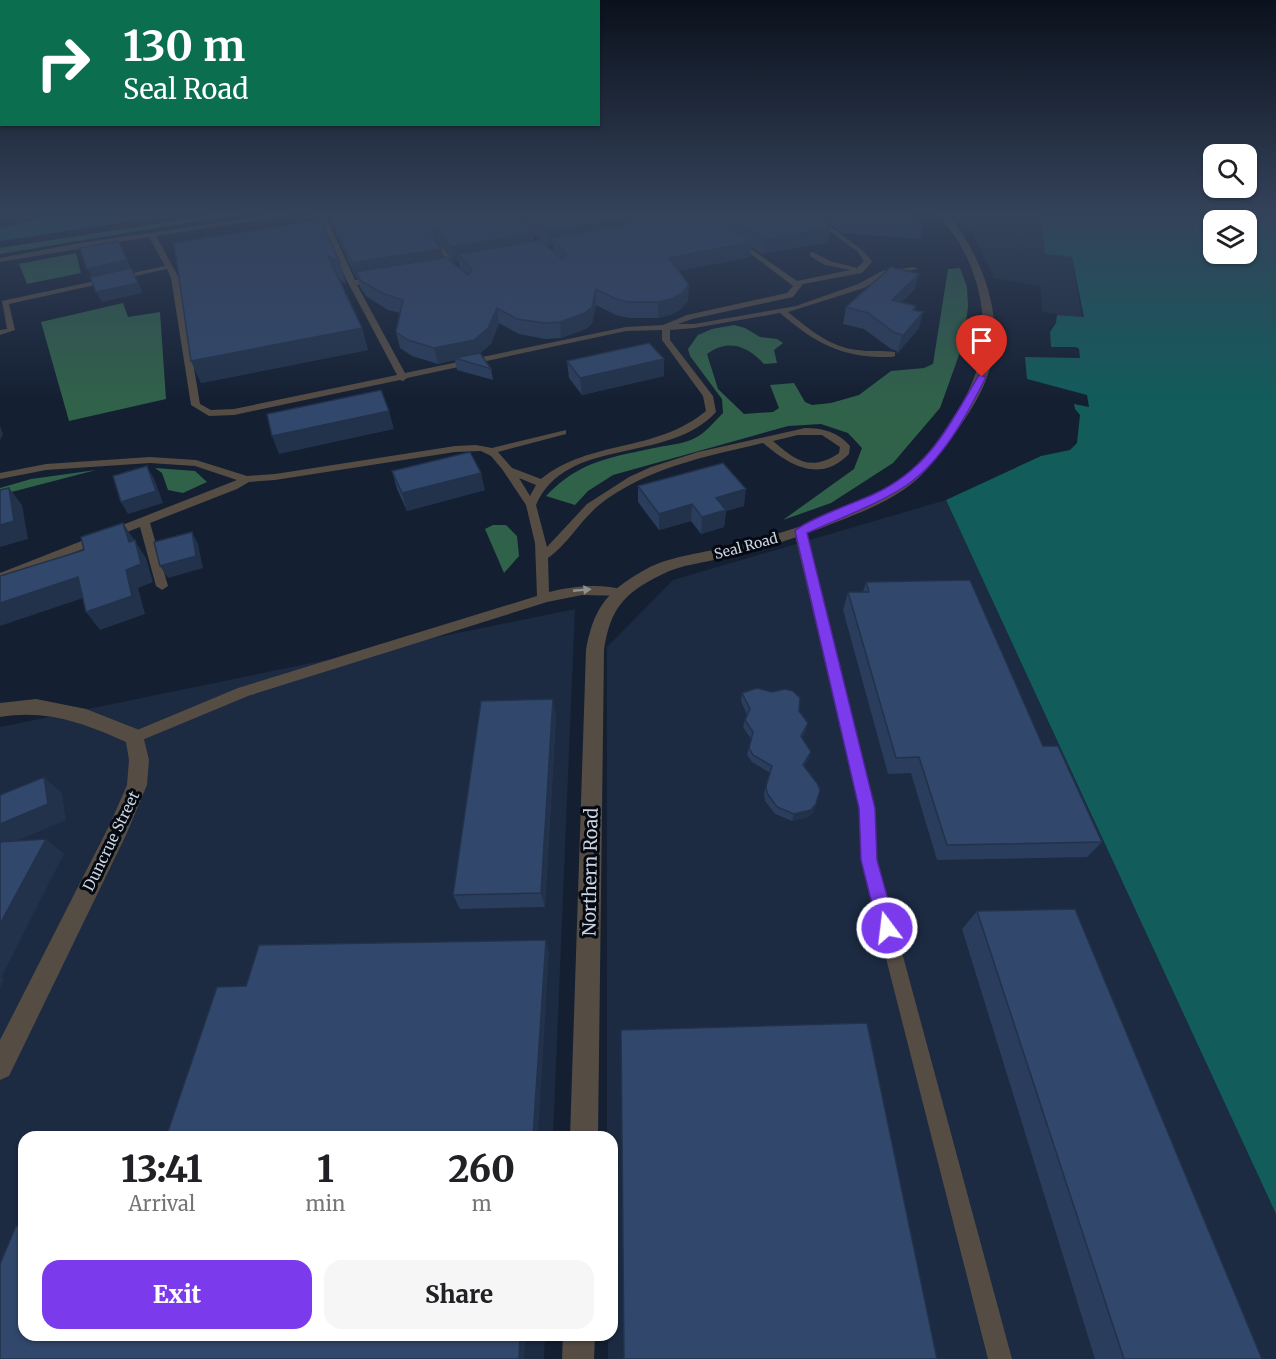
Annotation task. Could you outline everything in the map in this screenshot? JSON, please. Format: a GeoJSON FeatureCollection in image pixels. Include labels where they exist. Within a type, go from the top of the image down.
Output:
{"type":"FeatureCollection","features":[{"type":"Feature","properties":{"kind":"street","name":"Seal Road"},"geometry":{"type":"LineString","coordinates":[[605,609],[621,593],[648,574],[680,563],[800,531],[880,496],[904,482],[926,464],[965,411],[982,377],[988,351],[989,329],[986,291],[980,275]]}},
{"type":"Feature","properties":{"kind":"street","name":"Northern Road"},"geometry":{"type":"LineString","coordinates":[[584,1131],[595,650],[598,626],[605,609]]}},
{"type":"Feature","properties":{"kind":"street"},"geometry":{"type":"LineString","coordinates":[[0,710],[14,706],[50,706],[74,711],[135,737]]}},
{"type":"Feature","properties":{"kind":"street","name":"Duncrue Street"},"geometry":{"type":"LineString","coordinates":[[0,1067],[119,828],[137,785],[139,760],[135,737]]}},
{"type":"Feature","properties":{"kind":"street"},"geometry":{"type":"LineString","coordinates":[[578,1359],[579,1341]]}},
{"type":"Feature","properties":{"kind":"lane"},"geometry":{"type":"LineString","coordinates":[[0,333],[11,330],[5,303],[130,275]]}},
{"type":"Feature","properties":{"kind":"lane"},"geometry":{"type":"LineString","coordinates":[[173,275],[196,405],[209,413],[234,412],[403,378],[626,329],[694,326],[798,308],[845,292],[880,275]]}},
{"type":"Feature","properties":{"kind":"lane"},"geometry":{"type":"LineString","coordinates":[[350,275],[403,378]]}},
{"type":"Feature","properties":{"kind":"lane"},"geometry":{"type":"LineString","coordinates":[[460,275],[463,279]]}},
{"type":"Feature","properties":{"kind":"lane"},"geometry":{"type":"LineString","coordinates":[[784,275],[796,284],[838,275]]}},
{"type":"Feature","properties":{"kind":"lane"},"geometry":{"type":"LineString","coordinates":[[353,283],[384,278]]}},
{"type":"Feature","properties":{"kind":"lane"},"geometry":{"type":"LineString","coordinates":[[666,326],[690,317],[790,295],[796,288],[796,284]]}},
{"type":"Feature","properties":{"kind":"lane"},"geometry":{"type":"LineString","coordinates":[[782,311],[814,338],[843,351],[874,355],[892,354]]}},
{"type":"Feature","properties":{"kind":"lane"},"geometry":{"type":"LineString","coordinates":[[531,505],[543,484],[567,467],[683,434],[700,425],[711,412],[708,396],[666,340],[666,326]]}},
{"type":"Feature","properties":{"kind":"lane"},"geometry":{"type":"LineString","coordinates":[[542,557],[552,551],[581,515],[611,492],[642,475],[674,464],[766,440],[814,430],[828,432],[846,446],[844,454],[836,460],[804,467],[793,463],[766,440]]}},
{"type":"Feature","properties":{"kind":"lane"},"geometry":{"type":"LineString","coordinates":[[0,476],[46,467],[150,460],[196,463],[247,479],[275,477],[455,449],[490,451],[563,432]]}},
{"type":"Feature","properties":{"kind":"lane"},"geometry":{"type":"LineString","coordinates":[[490,451],[507,470],[531,505],[538,524],[542,557],[540,586],[544,598]]}},
{"type":"Feature","properties":{"kind":"lane"},"geometry":{"type":"LineString","coordinates":[[507,470],[543,484]]}},
{"type":"Feature","properties":{"kind":"lane"},"geometry":{"type":"LineString","coordinates":[[0,577],[233,487],[247,479]]}},
{"type":"Feature","properties":{"kind":"lane"},"geometry":{"type":"LineString","coordinates":[[144,520],[162,586]]}},
{"type":"Feature","properties":{"kind":"lane"},"geometry":{"type":"LineString","coordinates":[[800,531],[867,808],[869,860],[1000,1359]]}},
{"type":"Feature","properties":{"kind":"lane"},"geometry":{"type":"LineString","coordinates":[[135,737],[243,692],[567,591],[594,589],[621,593]]}},
{"type":"Feature","properties":{"kind":"shaded area"},"geometry":{"type":"Polygon","coordinates":[[[24,275],[69,275],[27,284],[24,275]]]}},
{"type":"Feature","properties":{"kind":"shaded area"},"geometry":{"type":"Polygon","coordinates":[[[947,275],[963,275],[967,287],[968,306],[964,341],[940,408],[893,463],[831,503],[783,520],[854,469],[862,448],[848,433],[821,424],[788,426],[613,475],[588,491],[575,505],[546,496],[559,484],[585,467],[612,457],[696,438],[723,413],[722,399],[690,356],[688,349],[698,335],[712,329],[734,325],[745,328],[760,337],[777,339],[783,343],[774,350],[777,363],[764,364],[744,349],[730,345],[707,354],[718,389],[744,414],[773,412],[779,408],[770,385],[794,383],[805,402],[812,405],[831,403],[859,395],[891,371],[924,368],[933,364],[947,275]]]}},
{"type":"Feature","properties":{"kind":"shaded area"},"geometry":{"type":"Polygon","coordinates":[[[993,275],[1075,275],[1082,318],[1042,312],[1040,286],[994,278],[993,275]]]}},
{"type":"Feature","properties":{"kind":"shaded area"},"geometry":{"type":"Polygon","coordinates":[[[1076,275],[1276,275],[1276,1214],[946,500],[1041,456],[1070,450],[1077,443],[1080,415],[1074,404],[1089,407],[1087,395],[1027,379],[1025,357],[1080,358],[1079,349],[1076,347],[1051,347],[1050,332],[1056,323],[1057,315],[1084,317],[1076,275]]]}},
{"type":"Feature","properties":{"kind":"shaded area"},"geometry":{"type":"Polygon","coordinates":[[[123,303],[128,317],[160,312],[166,399],[69,421],[41,322],[123,303]]]}},
{"type":"Feature","properties":{"kind":"shaded area"},"geometry":{"type":"Polygon","coordinates":[[[155,468],[195,471],[207,482],[183,493],[168,490],[162,473],[155,468]]]}},
{"type":"Feature","properties":{"kind":"shaded area"},"geometry":{"type":"Polygon","coordinates":[[[96,470],[0,495],[0,488],[31,479],[96,470]]]}},
{"type":"Feature","properties":{"kind":"shaded area"},"geometry":{"type":"Polygon","coordinates":[[[946,500],[1276,1214],[1276,1359],[608,1359],[608,1341],[618,1341],[618,1131],[607,1131],[607,647],[673,580],[946,500]]]}},
{"type":"Feature","properties":{"kind":"shaded area"},"geometry":{"type":"Polygon","coordinates":[[[493,525],[506,525],[517,536],[519,556],[504,573],[485,529],[493,525]]]}},
{"type":"Feature","properties":{"kind":"shaded area"},"geometry":{"type":"Polygon","coordinates":[[[575,609],[553,1131],[18,1131],[18,1341],[545,1341],[544,1359],[0,1359],[0,727],[575,609]]]}},
{"type":"Feature","properties":{"kind":"building"},"geometry":{"type":"Polygon","coordinates":[[[134,275],[138,283],[96,292],[90,277],[134,275]]]}},
{"type":"Feature","properties":{"kind":"building"},"geometry":{"type":"Polygon","coordinates":[[[179,275],[337,275],[362,328],[191,361],[179,275]]]}},
{"type":"Feature","properties":{"kind":"building"},"geometry":{"type":"Polygon","coordinates":[[[358,275],[682,275],[689,285],[681,294],[658,302],[628,302],[596,289],[592,307],[585,313],[560,322],[544,323],[517,319],[497,308],[488,328],[474,340],[434,348],[408,340],[396,332],[403,300],[384,294],[361,281],[358,275]]]}},
{"type":"Feature","properties":{"kind":"building"},"geometry":{"type":"Polygon","coordinates":[[[882,275],[918,275],[892,300],[916,306],[913,310],[923,312],[902,337],[901,334],[895,333],[868,313],[846,307],[882,275]]]}},
{"type":"Feature","properties":{"kind":"building"},"geometry":{"type":"Polygon","coordinates":[[[649,343],[664,359],[580,378],[567,361],[649,343]]]}},
{"type":"Feature","properties":{"kind":"building"},"geometry":{"type":"Polygon","coordinates":[[[480,353],[491,369],[455,358],[480,353]]]}},
{"type":"Feature","properties":{"kind":"building"},"geometry":{"type":"Polygon","coordinates":[[[381,390],[389,411],[272,436],[267,414],[381,390]]]}},
{"type":"Feature","properties":{"kind":"building"},"geometry":{"type":"Polygon","coordinates":[[[470,452],[481,473],[402,493],[392,471],[470,452]]]}},
{"type":"Feature","properties":{"kind":"building"},"geometry":{"type":"Polygon","coordinates":[[[723,463],[746,489],[716,498],[726,510],[702,517],[692,504],[659,514],[638,486],[723,463]]]}},
{"type":"Feature","properties":{"kind":"building"},"geometry":{"type":"Polygon","coordinates":[[[147,466],[156,491],[121,502],[113,476],[147,466]]]}},
{"type":"Feature","properties":{"kind":"building"},"geometry":{"type":"Polygon","coordinates":[[[9,488],[14,521],[0,525],[0,490],[9,488]]]}},
{"type":"Feature","properties":{"kind":"building"},"geometry":{"type":"Polygon","coordinates":[[[123,523],[129,542],[135,540],[141,564],[126,570],[132,596],[86,612],[78,577],[0,603],[0,576],[84,550],[81,537],[123,523]]]}},
{"type":"Feature","properties":{"kind":"building"},"geometry":{"type":"Polygon","coordinates":[[[192,532],[196,556],[160,566],[154,542],[192,532]]]}},
{"type":"Feature","properties":{"kind":"building"},"geometry":{"type":"Polygon","coordinates":[[[970,580],[1043,746],[1058,746],[1102,842],[947,845],[919,757],[896,758],[848,592],[869,592],[866,582],[970,580]]]}},
{"type":"Feature","properties":{"kind":"building"},"geometry":{"type":"Polygon","coordinates":[[[757,688],[772,692],[785,689],[793,691],[800,698],[799,711],[808,723],[801,736],[811,752],[803,765],[820,790],[816,804],[811,810],[794,814],[777,807],[767,793],[766,786],[772,766],[753,755],[749,748],[753,732],[745,720],[750,709],[742,693],[757,688]]]}},
{"type":"Feature","properties":{"kind":"building"},"geometry":{"type":"Polygon","coordinates":[[[553,699],[541,893],[453,895],[481,701],[553,699]]]}},
{"type":"Feature","properties":{"kind":"building"},"geometry":{"type":"Polygon","coordinates":[[[44,777],[48,804],[0,824],[0,795],[44,777]]]}},
{"type":"Feature","properties":{"kind":"building"},"geometry":{"type":"Polygon","coordinates":[[[46,839],[0,924],[0,842],[46,839]]]}},
{"type":"Feature","properties":{"kind":"building"},"geometry":{"type":"Polygon","coordinates":[[[1075,909],[1262,1359],[1124,1359],[977,911],[1075,909]]]}},
{"type":"Feature","properties":{"kind":"building"},"geometry":{"type":"Polygon","coordinates":[[[546,940],[533,1131],[168,1131],[217,987],[246,986],[259,945],[546,940]]]}},
{"type":"Feature","properties":{"kind":"building"},"geometry":{"type":"Polygon","coordinates":[[[867,1023],[937,1359],[624,1359],[621,1030],[867,1023]]]}},
{"type":"Feature","properties":{"kind":"building"},"geometry":{"type":"Polygon","coordinates":[[[16,1226],[18,1226],[18,1341],[520,1341],[519,1359],[0,1359],[0,1264],[16,1226]]]}},
{"type":"Feature","properties":{"kind":"route"},"geometry":{"type":"LineString","coordinates":[[887,928],[869,860],[867,808],[800,531],[880,496],[904,482],[926,464],[965,411],[982,377]]}}]}
